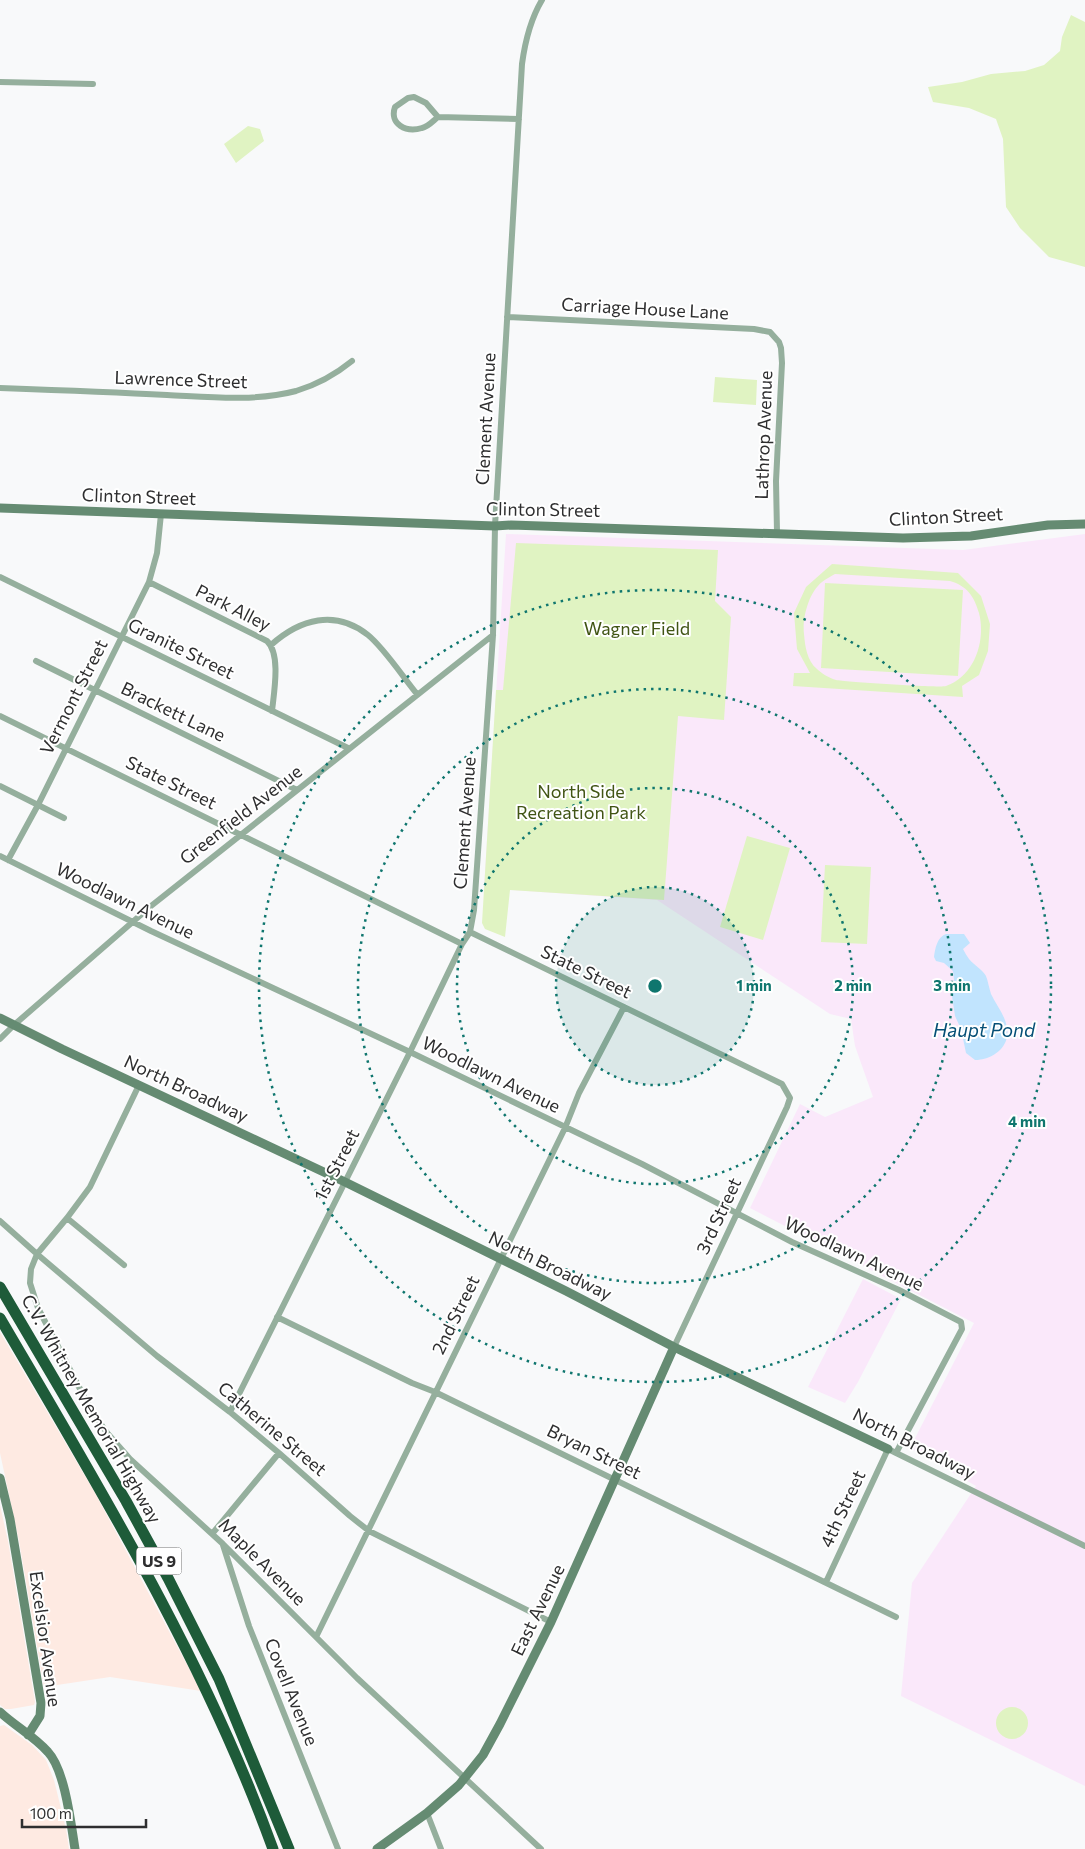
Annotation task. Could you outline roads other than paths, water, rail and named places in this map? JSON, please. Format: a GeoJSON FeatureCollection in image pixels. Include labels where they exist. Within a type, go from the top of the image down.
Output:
{"type":"FeatureCollection","features":[{"type":"Feature","properties":{"kind":"highway","name":"C.V. Whitney Memorial Highway"},"geometry":{"type":"LineString","coordinates":[[0,1287],[126,1501],[168,1578],[219,1679],[289,1849]]}},
{"type":"Feature","properties":{"kind":"highway","name":"C.V. Whitney Memorial Highway"},"geometry":{"type":"LineString","coordinates":[[0,1318],[153,1585],[221,1720],[254,1796],[273,1849]]}},
{"type":"Feature","properties":{"kind":"street","name":"Clement Avenue"},"geometry":{"type":"LineString","coordinates":[[470,932],[474,910],[493,635],[495,526],[524,52],[532,20],[542,0]]}},
{"type":"Feature","properties":{"kind":"street"},"geometry":{"type":"LineString","coordinates":[[0,82],[93,84]]}},
{"type":"Feature","properties":{"kind":"street"},"geometry":{"type":"LineString","coordinates":[[438,117],[426,103],[414,97],[408,98],[395,107],[393,117],[396,123],[408,129],[422,128],[438,117],[519,119]]}},
{"type":"Feature","properties":{"kind":"street","name":"Carriage House Lane"},"geometry":{"type":"LineString","coordinates":[[507,316],[754,329],[770,332],[777,339]]}},
{"type":"Feature","properties":{"kind":"street","name":"Lathrop Avenue"},"geometry":{"type":"LineString","coordinates":[[777,339],[782,363],[776,480],[777,532]]}},
{"type":"Feature","properties":{"kind":"street","name":"Lawrence Street"},"geometry":{"type":"LineString","coordinates":[[0,388],[256,397],[295,391],[331,376],[352,361]]}},
{"type":"Feature","properties":{"kind":"street","name":"Clinton Street"},"geometry":{"type":"LineString","coordinates":[[0,508],[495,526],[777,532],[844,537],[903,538],[971,536],[1048,525],[1085,524]]}},
{"type":"Feature","properties":{"kind":"street","name":"Vermont Street"},"geometry":{"type":"LineString","coordinates":[[8,860],[149,582],[157,553],[161,514]]}},
{"type":"Feature","properties":{"kind":"street","name":"Granite Street"},"geometry":{"type":"LineString","coordinates":[[0,577],[348,748]]}},
{"type":"Feature","properties":{"kind":"street","name":"Park Alley"},"geometry":{"type":"LineString","coordinates":[[149,582],[267,641],[271,645],[274,651],[275,674],[272,711]]}},
{"type":"Feature","properties":{"kind":"street"},"geometry":{"type":"LineString","coordinates":[[271,645],[282,635],[297,626],[314,620],[333,620],[353,625],[369,636],[417,694]]}},
{"type":"Feature","properties":{"kind":"street","name":"Greenfield Avenue"},"geometry":{"type":"LineString","coordinates":[[0,1039],[133,921],[348,748],[493,635]]}},
{"type":"Feature","properties":{"kind":"street","name":"Brackett Lane"},"geometry":{"type":"LineString","coordinates":[[36,661],[297,790]]}},
{"type":"Feature","properties":{"kind":"street","name":"State Street"},"geometry":{"type":"LineString","coordinates":[[0,716],[416,923],[462,944]]}},
{"type":"Feature","properties":{"kind":"street"},"geometry":{"type":"LineString","coordinates":[[0,786],[64,818]]}},
{"type":"Feature","properties":{"kind":"street","name":"Woodlawn Avenue"},"geometry":{"type":"LineString","coordinates":[[0,856],[151,931],[410,1052],[642,1164],[792,1242],[899,1290],[961,1322],[962,1329]]}},
{"type":"Feature","properties":{"kind":"street","name":"1st Street"},"geometry":{"type":"LineString","coordinates":[[230,1412],[462,944],[470,932]]}},
{"type":"Feature","properties":{"kind":"street","name":"State Street"},"geometry":{"type":"LineString","coordinates":[[470,932],[782,1084],[790,1098]]}},
{"type":"Feature","properties":{"kind":"street","name":"2nd Street"},"geometry":{"type":"LineString","coordinates":[[316,1637],[565,1128],[579,1094],[624,1007]]}},
{"type":"Feature","properties":{"kind":"street","name":"North Broadway"},"geometry":{"type":"LineString","coordinates":[[0,1018],[345,1182],[566,1291],[674,1347],[1085,1546]]}},
{"type":"Feature","properties":{"kind":"street"},"geometry":{"type":"LineString","coordinates":[[37,1254],[90,1187],[139,1085]]}},
{"type":"Feature","properties":{"kind":"street","name":"3rd Street"},"geometry":{"type":"LineString","coordinates":[[674,1347],[790,1098]]}},
{"type":"Feature","properties":{"kind":"street"},"geometry":{"type":"LineString","coordinates":[[67,1218],[124,1265]]}},
{"type":"Feature","properties":{"kind":"street","name":"Catherine Street"},"geometry":{"type":"LineString","coordinates":[[0,1220],[157,1356],[230,1412],[369,1531],[551,1622]]}},
{"type":"Feature","properties":{"kind":"street","name":"Maple Avenue"},"geometry":{"type":"LineString","coordinates":[[37,1254],[31,1269],[30,1283],[38,1308],[92,1412],[130,1459],[223,1544],[357,1678],[541,1849]]}},
{"type":"Feature","properties":{"kind":"street","name":"Bryan Street"},"geometry":{"type":"LineString","coordinates":[[277,1317],[615,1479],[896,1617]]}},
{"type":"Feature","properties":{"kind":"street","name":"4th Street"},"geometry":{"type":"LineString","coordinates":[[826,1582],[892,1451],[962,1329]]}},
{"type":"Feature","properties":{"kind":"street","name":"East Avenue"},"geometry":{"type":"LineString","coordinates":[[377,1849],[427,1813],[465,1779],[483,1754],[551,1622],[674,1347]]}},
{"type":"Feature","properties":{"kind":"street"},"geometry":{"type":"LineString","coordinates":[[212,1534],[279,1453]]}},
{"type":"Feature","properties":{"kind":"street","name":"Excelsior Avenue"},"geometry":{"type":"LineString","coordinates":[[0,1478],[10,1519],[41,1702],[40,1716],[28,1735]]}},
{"type":"Feature","properties":{"kind":"street","name":"Covell Avenue"},"geometry":{"type":"LineString","coordinates":[[223,1544],[249,1626],[338,1849]]}},
{"type":"Feature","properties":{"kind":"street"},"geometry":{"type":"LineString","coordinates":[[1,1713],[49,1752],[57,1768],[64,1790],[75,1849]]}},
{"type":"Feature","properties":{"kind":"street"},"geometry":{"type":"LineString","coordinates":[[427,1813],[440,1849]]}},
{"type":"Feature","properties":{"kind":"water","name":"Haupt Pond"},"geometry":{"type":"Polygon","coordinates":[[[946,934],[964,934],[970,943],[963,949],[969,959],[986,976],[991,994],[1005,1020],[1007,1029],[1006,1042],[998,1052],[987,1058],[975,1060],[966,1053],[961,1029],[955,1016],[952,996],[953,971],[944,963],[936,961],[934,957],[939,940],[946,934]]]}},
{"type":"Feature","properties":{"kind":"park label","name":"Wagner Field"},"geometry":{"type":"Point","coordinates":[637,629]}},
{"type":"Feature","properties":{"kind":"park label","name":"North Side Recreation Park"},"geometry":{"type":"Point","coordinates":[581,802]}}]}
